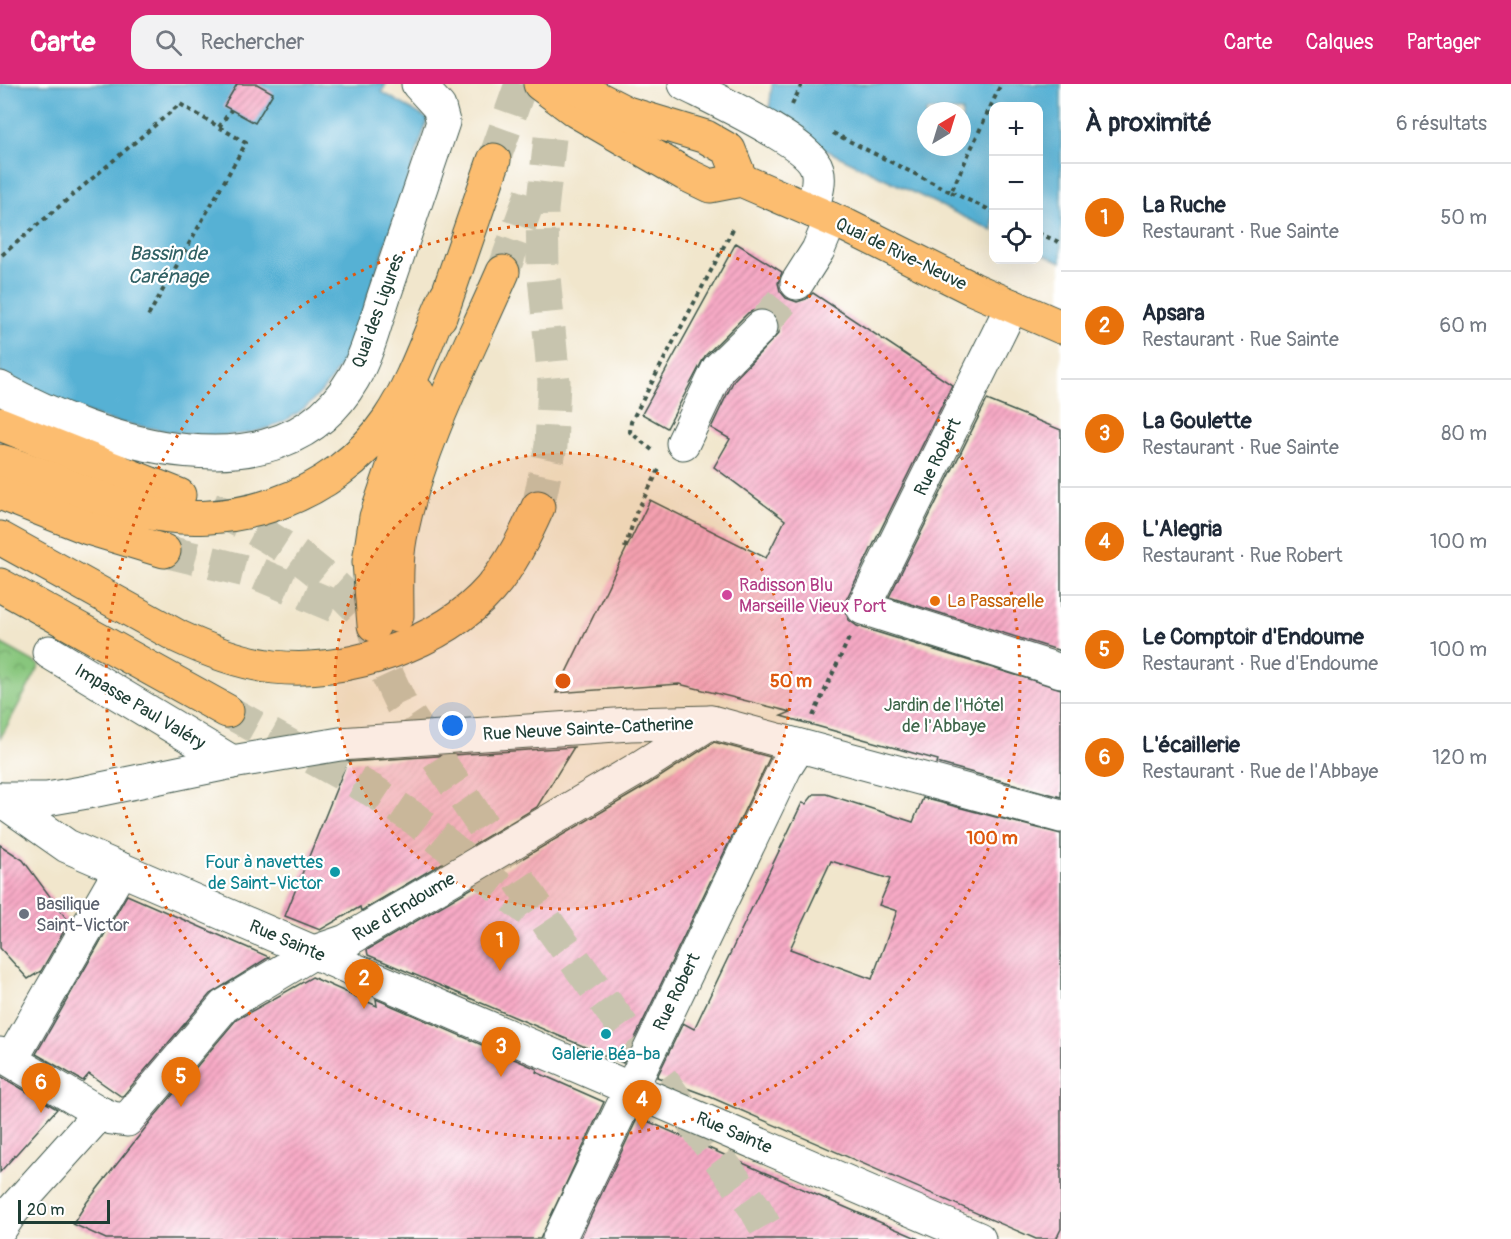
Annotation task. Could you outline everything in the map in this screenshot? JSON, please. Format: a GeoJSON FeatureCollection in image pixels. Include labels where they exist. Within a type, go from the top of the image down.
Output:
{"type":"FeatureCollection","features":[{"type":"Feature","properties":{"kind":"main road"},"geometry":{"type":"LineString","coordinates":[[540,84],[576,111],[710,186],[741,180],[729,150],[706,137],[627,113],[570,84]]}},
{"type":"Feature","properties":{"kind":"main road"},"geometry":{"type":"LineString","coordinates":[[494,160],[446,296],[407,432],[376,517],[369,562],[386,621],[401,530],[416,477],[503,272]]}},
{"type":"Feature","properties":{"kind":"main road","name":"Quai de Rive-Neuve"},"geometry":{"type":"LineString","coordinates":[[741,180],[822,215],[1061,327]]}},
{"type":"Feature","properties":{"kind":"main road"},"geometry":{"type":"LineString","coordinates":[[0,461],[31,469],[137,510],[182,518],[232,516],[265,508],[305,492],[352,459],[387,420],[446,296]]}},
{"type":"Feature","properties":{"kind":"main road"},"geometry":{"type":"LineString","coordinates":[[0,424],[179,495]]}},
{"type":"Feature","properties":{"kind":"main road"},"geometry":{"type":"LineString","coordinates":[[0,452],[31,469]]}},
{"type":"Feature","properties":{"kind":"main road"},"geometry":{"type":"LineString","coordinates":[[0,493],[88,528],[164,551]]}},
{"type":"Feature","properties":{"kind":"main road"},"geometry":{"type":"LineString","coordinates":[[0,538],[179,637],[208,650],[251,663],[305,668],[350,663],[387,653],[422,638],[465,612],[489,590],[506,567],[525,538],[538,507]]}},
{"type":"Feature","properties":{"kind":"main road"},"geometry":{"type":"LineString","coordinates":[[0,585],[227,711]]}},
{"type":"Feature","properties":{"kind":"street","name":"Quai des Ligures"},"geometry":{"type":"LineString","coordinates":[[0,388],[23,401],[96,429],[148,444],[192,451],[255,450],[284,440],[319,419],[342,396],[361,364],[443,122],[439,107],[418,84]]}},
{"type":"Feature","properties":{"kind":"street"},"geometry":{"type":"LineString","coordinates":[[685,84],[788,139],[808,154],[817,168],[822,215],[818,250],[797,283]]}},
{"type":"Feature","properties":{"kind":"street","name":"Rue Robert"},"geometry":{"type":"LineString","coordinates":[[859,616],[1012,306]]}},
{"type":"Feature","properties":{"kind":"street"},"geometry":{"type":"LineString","coordinates":[[668,452],[718,369],[762,327]]}},
{"type":"Feature","properties":{"kind":"street"},"geometry":{"type":"LineString","coordinates":[[859,616],[1061,671]]}},
{"type":"Feature","properties":{"kind":"street","name":"Impasse Paul Valéry"},"geometry":{"type":"LineString","coordinates":[[49,652],[232,762]]}},
{"type":"Feature","properties":{"kind":"street","name":"Rue Neuve Sainte-Catherine"},"geometry":{"type":"LineString","coordinates":[[0,799],[57,797],[232,762],[340,744],[630,724],[711,722],[804,735],[1061,816]]}},
{"type":"Feature","properties":{"kind":"street","name":"Rue d'Endoume"},"geometry":{"type":"LineString","coordinates":[[100,1113],[112,1118],[127,1120],[224,1006],[314,952],[346,941],[639,768],[711,722]]}},
{"type":"Feature","properties":{"kind":"street","name":"Rue Robert"},"geometry":{"type":"LineString","coordinates":[[559,1239],[785,768],[804,735]]}},
{"type":"Feature","properties":{"kind":"street","name":"Rue Sainte"},"geometry":{"type":"LineString","coordinates":[[0,799],[67,846],[979,1239]]}},
{"type":"Feature","properties":{"kind":"street"},"geometry":{"type":"LineString","coordinates":[[0,1228],[12,1211],[100,1113],[6,1057],[121,869]]}},
{"type":"Feature","properties":{"kind":"path"},"geometry":{"type":"LineString","coordinates":[[789,112],[802,84]]}},
{"type":"Feature","properties":{"kind":"path"},"geometry":{"type":"LineString","coordinates":[[951,192],[1001,84]]}},
{"type":"Feature","properties":{"kind":"path"},"geometry":{"type":"LineString","coordinates":[[2,255],[180,104],[246,143],[147,318]]}},
{"type":"Feature","properties":{"kind":"path"},"geometry":{"type":"LineString","coordinates":[[219,127],[231,110]]}},
{"type":"Feature","properties":{"kind":"path"},"geometry":{"type":"LineString","coordinates":[[830,132],[989,210]]}},
{"type":"Feature","properties":{"kind":"path"},"geometry":{"type":"LineString","coordinates":[[625,548],[636,513],[668,452],[630,432],[631,422],[734,230]]}},
{"type":"Feature","properties":{"kind":"path"},"geometry":{"type":"LineString","coordinates":[[1043,234],[1061,243]]}},
{"type":"Feature","properties":{"kind":"path"},"geometry":{"type":"LineString","coordinates":[[804,735],[859,616]]}},
{"type":"Feature","properties":{"kind":"green space"},"geometry":{"type":"Polygon","coordinates":[[[0,643],[40,665],[0,739],[0,643]]]}},
{"type":"Feature","properties":{"kind":"water","name":"Bassin de Carénage"},"geometry":{"type":"Polygon","coordinates":[[[0,84],[386,84],[382,92],[428,119],[355,335],[339,368],[320,393],[299,413],[274,426],[247,433],[217,436],[185,434],[101,418],[0,373],[0,84]]]}},
{"type":"Feature","properties":{"kind":"water"},"geometry":{"type":"Polygon","coordinates":[[[772,84],[1061,84],[1061,262],[1043,254],[1043,102],[989,102],[989,229],[768,122],[772,84]]]}},
{"type":"Feature","properties":{"kind":"building"},"geometry":{"type":"Polygon","coordinates":[[[237,84],[257,84],[273,93],[255,123],[224,106],[237,84]]]}},
{"type":"Feature","properties":{"kind":"building"},"geometry":{"type":"Polygon","coordinates":[[[736,243],[782,272],[778,283],[780,291],[786,298],[797,302],[813,293],[952,385],[846,600],[845,611],[849,620],[857,626],[1061,689],[1061,797],[781,716],[791,712],[679,684],[556,693],[650,500],[766,558],[785,520],[714,467],[730,439],[711,428],[734,380],[779,333],[779,322],[774,314],[767,309],[757,309],[748,313],[705,356],[667,428],[642,414],[736,243]]]}},
{"type":"Feature","properties":{"kind":"building"},"geometry":{"type":"Polygon","coordinates":[[[987,400],[1061,430],[1061,651],[889,597],[987,400]]]}},
{"type":"Feature","properties":{"kind":"building"},"geometry":{"type":"Polygon","coordinates":[[[714,742],[770,757],[623,1063],[368,955],[367,950],[649,784],[714,742]]]}},
{"type":"Feature","properties":{"kind":"building"},"geometry":{"type":"Polygon","coordinates":[[[574,747],[537,807],[361,911],[360,907],[320,930],[285,916],[347,762],[574,747]]]}},
{"type":"Feature","properties":{"kind":"building"},"geometry":{"type":"Polygon","coordinates":[[[814,794],[826,794],[913,822],[923,798],[1061,834],[1061,1229],[1056,1239],[1036,1239],[708,1096],[657,1077],[683,1023],[694,1029],[802,803],[806,804],[814,794]],[[831,861],[790,949],[872,979],[897,911],[879,905],[890,879],[831,861]]]}},
{"type":"Feature","properties":{"kind":"building","name":"Basilique Saint-Victor"},"geometry":{"type":"Polygon","coordinates":[[[0,845],[23,860],[69,922],[41,971],[28,979],[0,948],[0,845]]]}},
{"type":"Feature","properties":{"kind":"building"},"geometry":{"type":"Polygon","coordinates":[[[127,895],[269,957],[210,994],[122,1097],[89,1074],[83,1081],[36,1054],[127,895]]]}},
{"type":"Feature","properties":{"kind":"building"},"geometry":{"type":"Polygon","coordinates":[[[312,977],[377,1006],[376,999],[537,1069],[536,1072],[604,1102],[540,1239],[106,1239],[73,1224],[87,1202],[154,1117],[236,1020],[312,977]]]}},
{"type":"Feature","properties":{"kind":"building"},"geometry":{"type":"Polygon","coordinates":[[[0,1076],[57,1109],[0,1172],[0,1076]]]}},
{"type":"Feature","properties":{"kind":"building"},"geometry":{"type":"Polygon","coordinates":[[[638,1117],[754,1168],[919,1239],[580,1239],[638,1117]]]}},
{"type":"Feature","properties":{"kind":"tunnel"},"geometry":{"type":"LineString","coordinates":[[494,160],[521,84]]}},
{"type":"Feature","properties":{"kind":"tunnel"},"geometry":{"type":"LineString","coordinates":[[538,507],[551,446],[554,382],[543,266],[542,210],[550,138]]}},
{"type":"Feature","properties":{"kind":"tunnel"},"geometry":{"type":"LineString","coordinates":[[503,272],[534,186]]}},
{"type":"Feature","properties":{"kind":"tunnel"},"geometry":{"type":"LineString","coordinates":[[761,327],[797,283]]}},
{"type":"Feature","properties":{"kind":"tunnel"},"geometry":{"type":"LineString","coordinates":[[211,508],[261,533],[307,563],[349,599],[385,641]]}},
{"type":"Feature","properties":{"kind":"tunnel"},"geometry":{"type":"LineString","coordinates":[[164,551],[258,574],[346,611]]}},
{"type":"Feature","properties":{"kind":"tunnel"},"geometry":{"type":"LineString","coordinates":[[374,627],[387,674],[401,704],[552,929],[755,1208],[772,1239]]}},
{"type":"Feature","properties":{"kind":"tunnel"},"geometry":{"type":"LineString","coordinates":[[227,711],[373,791],[415,819],[529,911]]}},
{"type":"Feature","properties":{"kind":"place","name":"Radisson Blu Marseille Vieux Port"},"geometry":{"type":"Point","coordinates":[727,595]}},
{"type":"Feature","properties":{"kind":"place","name":"La Passarelle"},"geometry":{"type":"Point","coordinates":[935,601]}},
{"type":"Feature","properties":{"kind":"place","name":"Four à navettes de Saint-Victor"},"geometry":{"type":"Point","coordinates":[335,872]}},
{"type":"Feature","properties":{"kind":"place","name":"Basilique Saint-Victor"},"geometry":{"type":"Point","coordinates":[24,914]}},
{"type":"Feature","properties":{"kind":"place","name":"La Ruche"},"geometry":{"type":"Point","coordinates":[500,971]}},
{"type":"Feature","properties":{"kind":"place","name":"Apsara"},"geometry":{"type":"Point","coordinates":[364,1009]}},
{"type":"Feature","properties":{"kind":"place","name":"Galerie Béa-ba"},"geometry":{"type":"Point","coordinates":[606,1034]}},
{"type":"Feature","properties":{"kind":"place","name":"La Goulette"},"geometry":{"type":"Point","coordinates":[501,1077]}},
{"type":"Feature","properties":{"kind":"place","name":"Le Comptoir d'Endoume"},"geometry":{"type":"Point","coordinates":[181,1107]}},
{"type":"Feature","properties":{"kind":"place","name":"L'écaillerie"},"geometry":{"type":"Point","coordinates":[41,1113]}},
{"type":"Feature","properties":{"kind":"place","name":"L'Alegria"},"geometry":{"type":"Point","coordinates":[642,1130]}},
{"type":"Feature","properties":{"kind":"park label","name":"Jardin de l'Hôtel de l'Abbaye"},"geometry":{"type":"Point","coordinates":[944,715]}}]}
